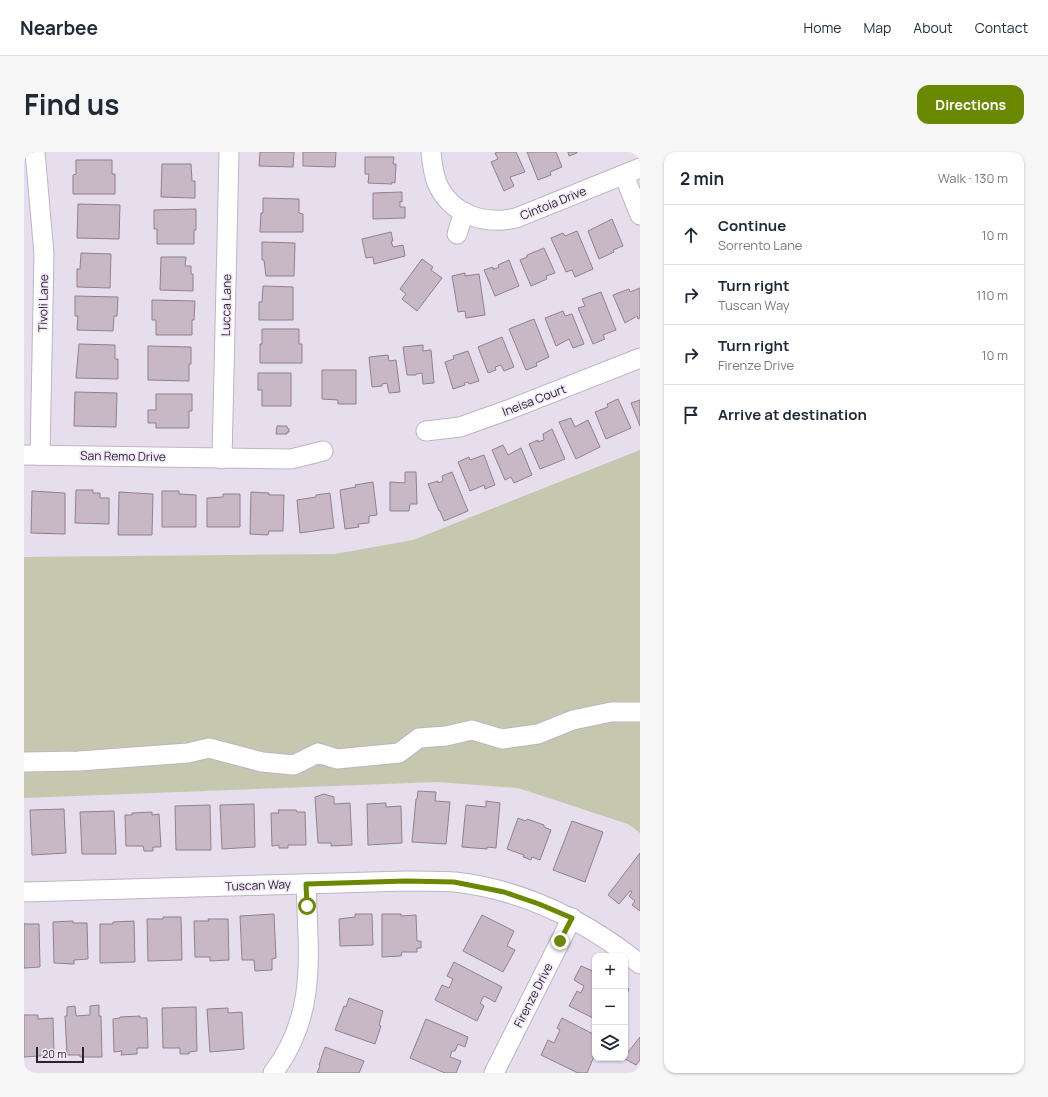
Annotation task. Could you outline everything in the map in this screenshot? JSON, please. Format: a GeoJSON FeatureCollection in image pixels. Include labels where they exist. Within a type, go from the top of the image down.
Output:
{"type":"FeatureCollection","features":[{"type":"Feature","properties":{"kind":"street","name":"Tivoli Lane"},"geometry":{"type":"LineString","coordinates":[[32,455],[44,254],[35,152]]}},
{"type":"Feature","properties":{"kind":"street","name":"Lucca Lane"},"geometry":{"type":"LineString","coordinates":[[222,458],[229,152]]}},
{"type":"Feature","properties":{"kind":"street","name":"Cintoia Drive"},"geometry":{"type":"LineString","coordinates":[[430,152],[437,183],[448,200],[464,212],[486,220],[496,221],[516,218],[632,172]]}},
{"type":"Feature","properties":{"kind":"street"},"geometry":{"type":"LineString","coordinates":[[632,172],[640,215]]}},
{"type":"Feature","properties":{"kind":"street"},"geometry":{"type":"LineString","coordinates":[[457,234],[464,212]]}},
{"type":"Feature","properties":{"kind":"street","name":"Ineisa Court"},"geometry":{"type":"LineString","coordinates":[[426,431],[460,427],[508,410],[640,358]]}},
{"type":"Feature","properties":{"kind":"street","name":"San Remo Drive"},"geometry":{"type":"LineString","coordinates":[[32,455],[291,459],[323,451]]}},
{"type":"Feature","properties":{"kind":"street"},"geometry":{"type":"LineString","coordinates":[[24,762],[79,761],[188,753],[209,748],[262,762],[294,765],[318,754],[337,759],[399,753],[419,738],[446,736],[472,730],[502,739],[538,734],[573,720],[611,712],[640,712]]}},
{"type":"Feature","properties":{"kind":"street","name":"Tuscan Way"},"geometry":{"type":"LineString","coordinates":[[24,892],[406,881],[454,882],[504,892],[539,904],[572,918],[617,945],[640,964]]}},
{"type":"Feature","properties":{"kind":"street"},"geometry":{"type":"LineString","coordinates":[[273,1073],[284,1058],[293,1041],[302,1018],[306,999],[308,972],[306,884]]}},
{"type":"Feature","properties":{"kind":"street","name":"Firenze Drive"},"geometry":{"type":"LineString","coordinates":[[494,1073],[572,918]]}},
{"type":"Feature","properties":{"kind":"green space"},"geometry":{"type":"Polygon","coordinates":[[[640,450],[640,833],[628,824],[518,788],[437,782],[24,798],[24,557],[335,554],[413,540],[640,450]]]}},
{"type":"Feature","properties":{"kind":"building"},"geometry":{"type":"Polygon","coordinates":[[[260,152],[294,152],[293,167],[259,166],[260,152]]]}},
{"type":"Feature","properties":{"kind":"building"},"geometry":{"type":"Polygon","coordinates":[[[303,152],[336,152],[335,167],[303,166],[303,152]]]}},
{"type":"Feature","properties":{"kind":"building"},"geometry":{"type":"Polygon","coordinates":[[[516,152],[525,172],[510,177],[514,186],[504,191],[491,162],[498,159],[495,153],[516,152]]]}},
{"type":"Feature","properties":{"kind":"building"},"geometry":{"type":"Polygon","coordinates":[[[527,152],[556,152],[562,167],[550,172],[551,175],[538,180],[527,152]]]}},
{"type":"Feature","properties":{"kind":"building"},"geometry":{"type":"Polygon","coordinates":[[[568,152],[577,152],[577,153],[569,156],[568,152]]]}},
{"type":"Feature","properties":{"kind":"building"},"geometry":{"type":"Polygon","coordinates":[[[365,157],[394,157],[393,164],[396,164],[395,183],[368,183],[369,174],[365,174],[365,157]]]}},
{"type":"Feature","properties":{"kind":"building"},"geometry":{"type":"Polygon","coordinates":[[[76,160],[112,160],[112,174],[115,174],[115,194],[73,194],[73,175],[76,174],[76,160]]]}},
{"type":"Feature","properties":{"kind":"building"},"geometry":{"type":"Polygon","coordinates":[[[162,164],[191,164],[192,181],[195,181],[195,198],[161,197],[162,164]]]}},
{"type":"Feature","properties":{"kind":"building"},"geometry":{"type":"Polygon","coordinates":[[[402,192],[402,202],[400,201],[400,207],[405,207],[405,218],[373,219],[373,193],[402,192]]]}},
{"type":"Feature","properties":{"kind":"building"},"geometry":{"type":"Polygon","coordinates":[[[263,198],[299,199],[299,213],[303,214],[303,232],[260,232],[261,213],[263,213],[263,198]]]}},
{"type":"Feature","properties":{"kind":"building"},"geometry":{"type":"Polygon","coordinates":[[[78,204],[120,205],[119,239],[77,238],[78,204]]]}},
{"type":"Feature","properties":{"kind":"building"},"geometry":{"type":"Polygon","coordinates":[[[196,209],[194,244],[157,244],[157,229],[154,229],[154,210],[196,209]]]}},
{"type":"Feature","properties":{"kind":"building"},"geometry":{"type":"Polygon","coordinates":[[[612,219],[623,246],[613,250],[614,252],[599,259],[588,231],[612,219]]]}},
{"type":"Feature","properties":{"kind":"building"},"geometry":{"type":"Polygon","coordinates":[[[577,231],[593,269],[575,277],[572,270],[566,272],[551,238],[563,233],[565,236],[577,231]]]}},
{"type":"Feature","properties":{"kind":"building"},"geometry":{"type":"Polygon","coordinates":[[[391,232],[393,247],[403,245],[405,256],[374,264],[373,257],[366,258],[362,239],[391,232]]]}},
{"type":"Feature","properties":{"kind":"building"},"geometry":{"type":"Polygon","coordinates":[[[262,242],[295,243],[294,276],[266,276],[264,260],[262,260],[262,242]]]}},
{"type":"Feature","properties":{"kind":"building"},"geometry":{"type":"Polygon","coordinates":[[[544,248],[555,273],[546,276],[547,279],[531,286],[520,260],[527,257],[527,255],[544,248]]]}},
{"type":"Feature","properties":{"kind":"building"},"geometry":{"type":"Polygon","coordinates":[[[81,253],[111,254],[110,288],[77,287],[77,269],[80,269],[81,253]]]}},
{"type":"Feature","properties":{"kind":"building"},"geometry":{"type":"Polygon","coordinates":[[[161,257],[186,257],[185,266],[191,266],[191,274],[193,274],[193,291],[160,290],[161,257]]]}},
{"type":"Feature","properties":{"kind":"building"},"geometry":{"type":"Polygon","coordinates":[[[422,259],[433,267],[431,270],[442,278],[417,311],[402,299],[406,294],[400,289],[422,259]]]}},
{"type":"Feature","properties":{"kind":"building"},"geometry":{"type":"Polygon","coordinates":[[[509,260],[519,286],[495,296],[484,270],[493,267],[493,269],[497,268],[499,267],[498,265],[509,260]]]}},
{"type":"Feature","properties":{"kind":"building"},"geometry":{"type":"Polygon","coordinates":[[[465,273],[465,276],[479,274],[485,315],[466,318],[465,311],[458,312],[452,276],[465,273]]]}},
{"type":"Feature","properties":{"kind":"building"},"geometry":{"type":"Polygon","coordinates":[[[263,286],[293,287],[293,320],[259,320],[259,302],[262,302],[263,286]]]}},
{"type":"Feature","properties":{"kind":"building"},"geometry":{"type":"Polygon","coordinates":[[[640,288],[640,318],[638,319],[637,316],[625,323],[613,295],[629,289],[630,292],[640,288]]]}},
{"type":"Feature","properties":{"kind":"building"},"geometry":{"type":"Polygon","coordinates":[[[601,292],[616,330],[603,335],[605,339],[593,344],[578,308],[585,306],[582,299],[601,292]]]}},
{"type":"Feature","properties":{"kind":"building"},"geometry":{"type":"Polygon","coordinates":[[[75,296],[118,297],[117,316],[114,316],[113,331],[77,330],[78,316],[75,316],[75,296]]]}},
{"type":"Feature","properties":{"kind":"building"},"geometry":{"type":"Polygon","coordinates":[[[152,300],[195,301],[194,320],[192,320],[192,335],[156,335],[156,320],[152,320],[152,300]]]}},
{"type":"Feature","properties":{"kind":"building"},"geometry":{"type":"Polygon","coordinates":[[[563,311],[565,316],[572,314],[584,344],[573,348],[569,339],[556,346],[545,318],[563,311]]]}},
{"type":"Feature","properties":{"kind":"building"},"geometry":{"type":"Polygon","coordinates":[[[534,319],[549,357],[536,363],[537,366],[526,370],[509,329],[534,319]]]}},
{"type":"Feature","properties":{"kind":"building"},"geometry":{"type":"Polygon","coordinates":[[[262,329],[299,329],[299,344],[302,344],[302,363],[260,363],[262,329]]]}},
{"type":"Feature","properties":{"kind":"building"},"geometry":{"type":"Polygon","coordinates":[[[502,337],[514,367],[504,371],[501,365],[495,367],[496,370],[488,373],[478,347],[502,337]]]}},
{"type":"Feature","properties":{"kind":"building"},"geometry":{"type":"Polygon","coordinates":[[[79,344],[115,345],[115,359],[118,359],[118,379],[76,378],[79,344]]]}},
{"type":"Feature","properties":{"kind":"building"},"geometry":{"type":"Polygon","coordinates":[[[423,345],[423,351],[431,350],[434,383],[423,384],[422,373],[407,375],[403,347],[423,345]]]}},
{"type":"Feature","properties":{"kind":"building"},"geometry":{"type":"Polygon","coordinates":[[[148,346],[191,347],[189,381],[148,380],[148,346]]]}},
{"type":"Feature","properties":{"kind":"building"},"geometry":{"type":"Polygon","coordinates":[[[468,351],[479,381],[469,384],[468,382],[464,383],[465,385],[453,389],[445,362],[454,359],[453,356],[468,351]]]}},
{"type":"Feature","properties":{"kind":"building"},"geometry":{"type":"Polygon","coordinates":[[[388,355],[389,361],[396,360],[400,392],[389,393],[387,383],[382,384],[382,386],[372,387],[369,357],[388,355]]]}},
{"type":"Feature","properties":{"kind":"building"},"geometry":{"type":"Polygon","coordinates":[[[322,370],[356,370],[356,404],[338,404],[338,400],[322,399],[322,370]]]}},
{"type":"Feature","properties":{"kind":"building"},"geometry":{"type":"Polygon","coordinates":[[[258,373],[291,373],[291,406],[262,406],[262,390],[258,390],[258,373]]]}},
{"type":"Feature","properties":{"kind":"building"},"geometry":{"type":"Polygon","coordinates":[[[75,392],[117,393],[116,427],[74,426],[75,392]]]}},
{"type":"Feature","properties":{"kind":"building"},"geometry":{"type":"Polygon","coordinates":[[[156,394],[192,394],[192,411],[189,411],[189,428],[156,428],[156,423],[148,423],[148,410],[156,410],[156,394]]]}},
{"type":"Feature","properties":{"kind":"building"},"geometry":{"type":"Polygon","coordinates":[[[618,399],[631,428],[606,439],[595,412],[608,407],[607,404],[618,399]]]}},
{"type":"Feature","properties":{"kind":"building"},"geometry":{"type":"Polygon","coordinates":[[[640,400],[640,426],[631,403],[640,400]]]}},
{"type":"Feature","properties":{"kind":"building"},"geometry":{"type":"Polygon","coordinates":[[[571,418],[575,427],[588,420],[600,447],[576,459],[559,422],[571,418]]]}},
{"type":"Feature","properties":{"kind":"building"},"geometry":{"type":"Polygon","coordinates":[[[277,426],[287,426],[289,432],[287,432],[287,434],[276,434],[277,426]]]}},
{"type":"Feature","properties":{"kind":"building"},"geometry":{"type":"Polygon","coordinates":[[[552,429],[565,459],[540,469],[529,444],[538,440],[538,442],[544,440],[543,434],[552,429]]]}},
{"type":"Feature","properties":{"kind":"building"},"geometry":{"type":"Polygon","coordinates":[[[503,445],[508,455],[521,448],[532,475],[514,483],[511,477],[505,480],[492,450],[503,445]]]}},
{"type":"Feature","properties":{"kind":"building"},"geometry":{"type":"Polygon","coordinates":[[[484,455],[495,485],[485,489],[484,485],[470,491],[458,462],[469,457],[470,460],[484,455]]]}},
{"type":"Feature","properties":{"kind":"building"},"geometry":{"type":"Polygon","coordinates":[[[405,472],[416,472],[417,504],[410,504],[409,511],[390,511],[390,482],[405,483],[405,472]]]}},
{"type":"Feature","properties":{"kind":"building"},"geometry":{"type":"Polygon","coordinates":[[[452,472],[468,511],[444,521],[428,484],[443,481],[442,476],[452,472]]]}},
{"type":"Feature","properties":{"kind":"building"},"geometry":{"type":"Polygon","coordinates":[[[373,482],[377,515],[369,516],[369,523],[358,524],[359,527],[345,529],[340,490],[356,487],[355,485],[373,482]]]}},
{"type":"Feature","properties":{"kind":"building"},"geometry":{"type":"Polygon","coordinates":[[[76,490],[93,490],[93,493],[100,493],[100,498],[109,498],[109,524],[75,523],[76,490]]]}},
{"type":"Feature","properties":{"kind":"building"},"geometry":{"type":"Polygon","coordinates":[[[32,491],[65,493],[65,534],[31,533],[32,491]]]}},
{"type":"Feature","properties":{"kind":"building"},"geometry":{"type":"Polygon","coordinates":[[[162,491],[179,491],[179,494],[196,495],[196,527],[162,527],[162,491]]]}},
{"type":"Feature","properties":{"kind":"building"},"geometry":{"type":"Polygon","coordinates":[[[119,492],[153,494],[152,535],[118,535],[119,492]]]}},
{"type":"Feature","properties":{"kind":"building"},"geometry":{"type":"Polygon","coordinates":[[[251,492],[269,493],[269,495],[284,495],[283,531],[269,531],[268,535],[250,534],[251,492]]]}},
{"type":"Feature","properties":{"kind":"building"},"geometry":{"type":"Polygon","coordinates":[[[330,493],[334,528],[300,533],[297,500],[330,493]]]}},
{"type":"Feature","properties":{"kind":"building"},"geometry":{"type":"Polygon","coordinates":[[[223,494],[240,494],[240,527],[207,527],[207,498],[223,497],[223,494]]]}},
{"type":"Feature","properties":{"kind":"building"},"geometry":{"type":"Polygon","coordinates":[[[418,791],[436,792],[435,801],[450,802],[446,844],[412,842],[418,791]]]}},
{"type":"Feature","properties":{"kind":"building"},"geometry":{"type":"Polygon","coordinates":[[[324,794],[334,797],[334,804],[350,803],[352,845],[331,846],[331,843],[318,843],[315,797],[324,794]]]}},
{"type":"Feature","properties":{"kind":"building"},"geometry":{"type":"Polygon","coordinates":[[[486,801],[500,803],[496,848],[487,847],[487,849],[462,847],[466,805],[486,807],[486,801]]]}},
{"type":"Feature","properties":{"kind":"building"},"geometry":{"type":"Polygon","coordinates":[[[386,803],[386,807],[401,806],[402,843],[368,845],[367,804],[386,803]]]}},
{"type":"Feature","properties":{"kind":"building"},"geometry":{"type":"Polygon","coordinates":[[[254,804],[255,847],[222,849],[220,805],[254,804]]]}},
{"type":"Feature","properties":{"kind":"building"},"geometry":{"type":"Polygon","coordinates":[[[210,805],[211,850],[176,850],[175,806],[210,805]]]}},
{"type":"Feature","properties":{"kind":"building"},"geometry":{"type":"Polygon","coordinates":[[[64,809],[66,853],[32,855],[30,810],[64,809]]]}},
{"type":"Feature","properties":{"kind":"building"},"geometry":{"type":"Polygon","coordinates":[[[278,810],[296,810],[297,812],[305,812],[306,845],[288,845],[288,848],[279,848],[279,845],[272,846],[271,813],[279,813],[278,810]]]}},
{"type":"Feature","properties":{"kind":"building"},"geometry":{"type":"Polygon","coordinates":[[[114,811],[116,854],[82,854],[80,812],[114,811]]]}},
{"type":"Feature","properties":{"kind":"building"},"geometry":{"type":"Polygon","coordinates":[[[152,812],[152,815],[159,814],[161,847],[153,847],[153,851],[144,851],[143,846],[126,846],[125,815],[132,815],[132,813],[152,812]]]}},
{"type":"Feature","properties":{"kind":"building"},"geometry":{"type":"Polygon","coordinates":[[[518,818],[525,821],[527,819],[544,825],[544,827],[551,830],[540,860],[532,857],[531,860],[523,857],[524,855],[507,849],[518,818]]]}},
{"type":"Feature","properties":{"kind":"building"},"geometry":{"type":"Polygon","coordinates":[[[572,821],[603,832],[585,882],[553,870],[572,821]]]}},
{"type":"Feature","properties":{"kind":"building"},"geometry":{"type":"Polygon","coordinates":[[[640,853],[640,911],[632,905],[635,901],[629,896],[632,892],[630,891],[619,904],[608,895],[640,853]]]}},
{"type":"Feature","properties":{"kind":"building"},"geometry":{"type":"Polygon","coordinates":[[[274,914],[276,958],[272,959],[272,970],[255,971],[254,960],[242,960],[240,916],[274,914]]]}},
{"type":"Feature","properties":{"kind":"building"},"geometry":{"type":"Polygon","coordinates":[[[355,914],[372,914],[373,945],[340,946],[339,919],[355,917],[355,914]]]}},
{"type":"Feature","properties":{"kind":"building"},"geometry":{"type":"Polygon","coordinates":[[[382,914],[401,914],[401,916],[416,915],[417,941],[421,941],[421,948],[417,948],[417,952],[402,952],[401,956],[382,957],[382,914]]]}},
{"type":"Feature","properties":{"kind":"building"},"geometry":{"type":"Polygon","coordinates":[[[482,915],[514,931],[507,946],[515,950],[503,972],[463,951],[482,915]]]}},
{"type":"Feature","properties":{"kind":"building"},"geometry":{"type":"Polygon","coordinates":[[[163,917],[181,917],[182,960],[148,961],[147,919],[163,919],[163,917]]]}},
{"type":"Feature","properties":{"kind":"building"},"geometry":{"type":"Polygon","coordinates":[[[208,919],[228,919],[229,960],[210,961],[210,957],[195,957],[194,921],[209,921],[208,919]]]}},
{"type":"Feature","properties":{"kind":"building"},"geometry":{"type":"Polygon","coordinates":[[[73,921],[73,923],[87,923],[88,959],[74,960],[74,964],[54,963],[53,922],[73,921]]]}},
{"type":"Feature","properties":{"kind":"building"},"geometry":{"type":"Polygon","coordinates":[[[134,921],[135,962],[100,963],[100,924],[134,921]]]}},
{"type":"Feature","properties":{"kind":"building"},"geometry":{"type":"Polygon","coordinates":[[[24,923],[39,924],[40,967],[24,968],[24,923]]]}},
{"type":"Feature","properties":{"kind":"building"},"geometry":{"type":"Polygon","coordinates":[[[454,962],[502,987],[495,1002],[484,996],[480,1003],[484,1006],[477,1021],[435,1000],[442,985],[449,988],[453,979],[447,976],[454,962]]]}},
{"type":"Feature","properties":{"kind":"building"},"geometry":{"type":"Polygon","coordinates":[[[581,966],[592,971],[592,1018],[569,1006],[577,991],[581,993],[584,986],[574,980],[581,966]]]}},
{"type":"Feature","properties":{"kind":"building"},"geometry":{"type":"Polygon","coordinates":[[[349,998],[383,1011],[379,1025],[381,1026],[375,1044],[335,1030],[344,1006],[346,1007],[349,998]]]}},
{"type":"Feature","properties":{"kind":"building"},"geometry":{"type":"Polygon","coordinates":[[[99,1005],[99,1016],[101,1016],[102,1057],[80,1057],[80,1055],[67,1055],[65,1016],[67,1016],[67,1007],[75,1006],[76,1016],[90,1015],[90,1006],[99,1005]]]}},
{"type":"Feature","properties":{"kind":"building"},"geometry":{"type":"Polygon","coordinates":[[[196,1007],[197,1051],[189,1052],[189,1054],[180,1054],[180,1048],[163,1048],[162,1008],[196,1007]]]}},
{"type":"Feature","properties":{"kind":"building"},"geometry":{"type":"Polygon","coordinates":[[[228,1008],[228,1013],[242,1012],[244,1049],[210,1052],[207,1009],[228,1008]]]}},
{"type":"Feature","properties":{"kind":"building"},"geometry":{"type":"Polygon","coordinates":[[[24,1015],[38,1015],[38,1019],[53,1018],[54,1055],[24,1057],[24,1015]]]}},
{"type":"Feature","properties":{"kind":"building"},"geometry":{"type":"Polygon","coordinates":[[[140,1016],[140,1018],[147,1018],[148,1048],[137,1048],[137,1054],[121,1055],[122,1051],[114,1052],[113,1019],[120,1017],[140,1016]]]}},
{"type":"Feature","properties":{"kind":"building"},"geometry":{"type":"Polygon","coordinates":[[[562,1018],[592,1033],[592,1061],[587,1073],[578,1073],[541,1055],[548,1040],[554,1043],[560,1030],[557,1028],[562,1018]]]}},
{"type":"Feature","properties":{"kind":"building"},"geometry":{"type":"Polygon","coordinates":[[[426,1019],[468,1037],[465,1047],[458,1044],[455,1051],[452,1051],[450,1057],[461,1061],[456,1073],[445,1073],[410,1058],[426,1019]]]}},
{"type":"Feature","properties":{"kind":"building"},"geometry":{"type":"Polygon","coordinates":[[[640,1037],[640,1060],[636,1065],[628,1061],[628,1052],[640,1037]]]}},
{"type":"Feature","properties":{"kind":"building"},"geometry":{"type":"Polygon","coordinates":[[[325,1047],[364,1061],[359,1073],[317,1073],[325,1047]]]}},
{"type":"Feature","properties":{"kind":"route"},"geometry":{"type":"LineString","coordinates":[[307,906],[306,884],[406,881],[454,882],[504,892],[539,904],[572,918],[560,941]]}}]}
